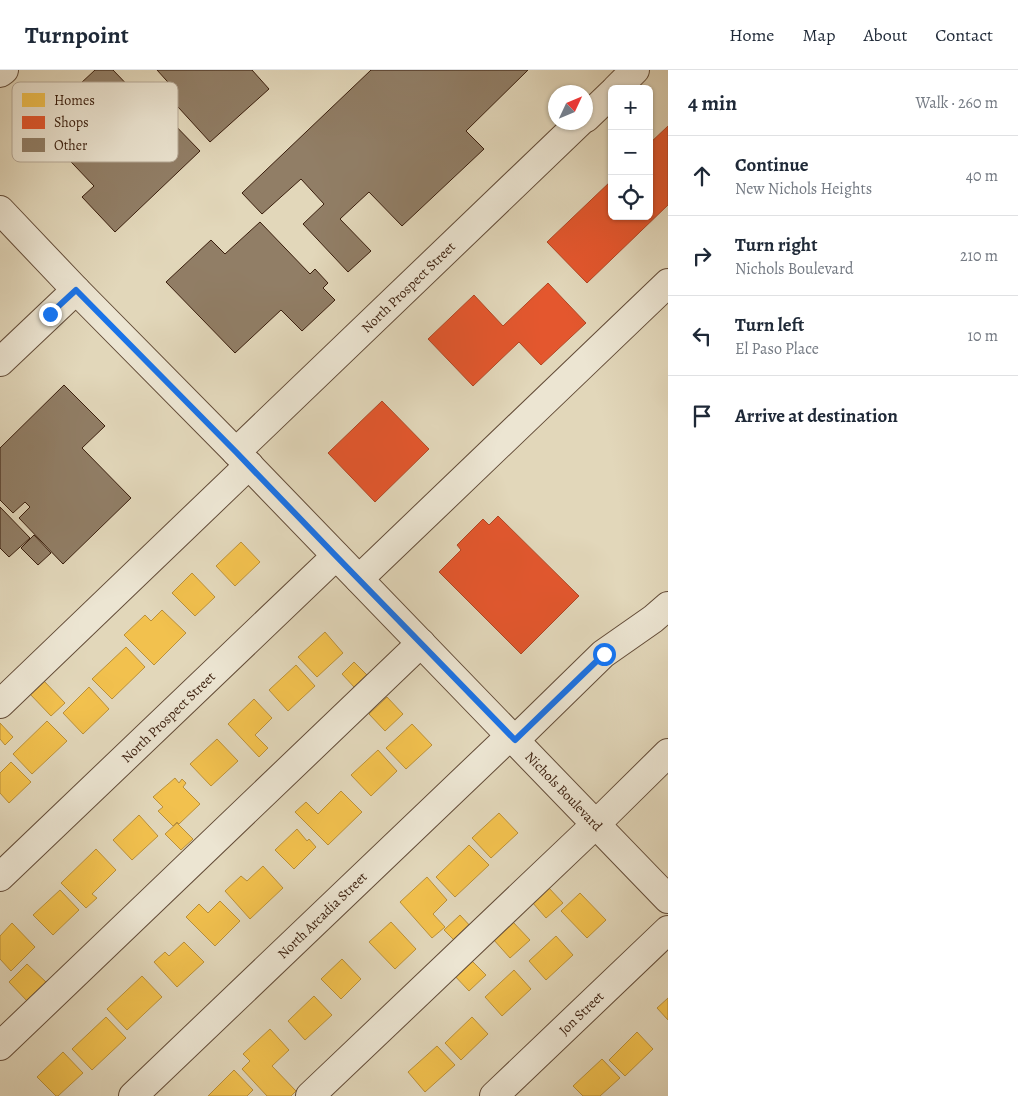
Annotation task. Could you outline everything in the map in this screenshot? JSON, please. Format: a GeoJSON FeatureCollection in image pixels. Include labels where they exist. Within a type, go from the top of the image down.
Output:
{"type":"FeatureCollection","features":[{"type":"Feature","properties":{"kind":"street"},"geometry":{"type":"LineString","coordinates":[[0,73],[4,70]]}},
{"type":"Feature","properties":{"kind":"street"},"geometry":{"type":"LineString","coordinates":[[620,85],[635,70]]}},
{"type":"Feature","properties":{"kind":"street"},"geometry":{"type":"LineString","coordinates":[[593,111],[608,97]]}},
{"type":"Feature","properties":{"kind":"street","name":"North Prospect Street"},"geometry":{"type":"LineString","coordinates":[[5,689],[243,459],[572,130]]}},
{"type":"Feature","properties":{"kind":"street","name":"Nichols Boulevard"},"geometry":{"type":"LineString","coordinates":[[0,210],[668,899]]}},
{"type":"Feature","properties":{"kind":"street"},"geometry":{"type":"LineString","coordinates":[[359,579],[668,283]]}},
{"type":"Feature","properties":{"kind":"street"},"geometry":{"type":"LineString","coordinates":[[0,362],[76,290]]}},
{"type":"Feature","properties":{"kind":"street","name":"North Prospect Street"},"geometry":{"type":"LineString","coordinates":[[0,877],[336,556]]}},
{"type":"Feature","properties":{"kind":"street","name":"North Arcadia Street"},"geometry":{"type":"LineString","coordinates":[[133,1096],[513,737],[604,654],[668,606]]}},
{"type":"Feature","properties":{"kind":"street"},"geometry":{"type":"LineString","coordinates":[[0,1046],[421,643]]}},
{"type":"Feature","properties":{"kind":"street"},"geometry":{"type":"LineString","coordinates":[[310,1096],[668,753]]}},
{"type":"Feature","properties":{"kind":"street","name":"Jon Street"},"geometry":{"type":"LineString","coordinates":[[494,1096],[668,930]]}},
{"type":"Feature","properties":{"kind":"building: Homes"},"geometry":{"type":"Polygon","coordinates":[[[241,542],[260,562],[235,586],[216,566],[241,542]]]}},
{"type":"Feature","properties":{"kind":"building: Homes"},"geometry":{"type":"Polygon","coordinates":[[[192,573],[215,597],[195,616],[172,593],[192,573]]]}},
{"type":"Feature","properties":{"kind":"building: Homes"},"geometry":{"type":"Polygon","coordinates":[[[162,610],[186,633],[154,665],[124,635],[145,615],[151,621],[162,610]]]}},
{"type":"Feature","properties":{"kind":"building: Homes"},"geometry":{"type":"Polygon","coordinates":[[[325,632],[343,653],[317,677],[298,657],[325,632]]]}},
{"type":"Feature","properties":{"kind":"building: Homes"},"geometry":{"type":"Polygon","coordinates":[[[126,647],[145,667],[112,699],[92,679],[126,647]]]}},
{"type":"Feature","properties":{"kind":"building: Homes"},"geometry":{"type":"Polygon","coordinates":[[[354,662],[368,676],[355,688],[342,674],[354,662]]]}},
{"type":"Feature","properties":{"kind":"building: Homes"},"geometry":{"type":"Polygon","coordinates":[[[296,665],[315,686],[288,711],[269,690],[296,665]]]}},
{"type":"Feature","properties":{"kind":"building: Homes"},"geometry":{"type":"Polygon","coordinates":[[[43,680],[65,703],[51,716],[29,693],[43,680]]]}},
{"type":"Feature","properties":{"kind":"building: Homes"},"geometry":{"type":"Polygon","coordinates":[[[89,687],[109,709],[83,734],[63,713],[89,687]]]}},
{"type":"Feature","properties":{"kind":"building: Homes"},"geometry":{"type":"Polygon","coordinates":[[[387,697],[403,714],[385,731],[369,714],[387,697]]]}},
{"type":"Feature","properties":{"kind":"building: Homes"},"geometry":{"type":"Polygon","coordinates":[[[254,699],[272,718],[255,735],[268,748],[259,757],[228,724],[254,699]]]}},
{"type":"Feature","properties":{"kind":"building: Homes"},"geometry":{"type":"Polygon","coordinates":[[[47,721],[67,741],[32,774],[13,754],[47,721]]]}},
{"type":"Feature","properties":{"kind":"building: Homes"},"geometry":{"type":"Polygon","coordinates":[[[0,723],[13,737],[5,745],[0,739],[0,723]]]}},
{"type":"Feature","properties":{"kind":"building: Homes"},"geometry":{"type":"Polygon","coordinates":[[[412,724],[432,745],[406,769],[386,748],[412,724]]]}},
{"type":"Feature","properties":{"kind":"building: Homes"},"geometry":{"type":"Polygon","coordinates":[[[217,739],[238,761],[211,786],[190,764],[217,739]]]}},
{"type":"Feature","properties":{"kind":"building: Homes"},"geometry":{"type":"Polygon","coordinates":[[[378,750],[397,771],[371,796],[351,775],[378,750]]]}},
{"type":"Feature","properties":{"kind":"building: Homes"},"geometry":{"type":"Polygon","coordinates":[[[11,762],[31,782],[9,803],[0,793],[0,773],[11,762]]]}},
{"type":"Feature","properties":{"kind":"building: Homes"},"geometry":{"type":"Polygon","coordinates":[[[175,778],[179,783],[182,779],[186,783],[183,787],[200,804],[179,824],[177,822],[173,826],[158,811],[163,807],[153,797],[175,778]]]}},
{"type":"Feature","properties":{"kind":"building: Homes"},"geometry":{"type":"Polygon","coordinates":[[[341,791],[362,812],[328,845],[295,812],[306,802],[318,814],[341,791]]]}},
{"type":"Feature","properties":{"kind":"building: Homes"},"geometry":{"type":"Polygon","coordinates":[[[499,813],[518,833],[491,858],[472,838],[499,813]]]}},
{"type":"Feature","properties":{"kind":"building: Homes"},"geometry":{"type":"Polygon","coordinates":[[[139,815],[158,836],[132,860],[113,840],[139,815]]]}},
{"type":"Feature","properties":{"kind":"building: Homes"},"geometry":{"type":"Polygon","coordinates":[[[177,823],[193,839],[181,850],[165,834],[177,823]]]}},
{"type":"Feature","properties":{"kind":"building: Homes"},"geometry":{"type":"Polygon","coordinates":[[[297,829],[307,841],[309,839],[316,847],[294,869],[275,850],[297,829]]]}},
{"type":"Feature","properties":{"kind":"building: Homes"},"geometry":{"type":"Polygon","coordinates":[[[469,845],[489,865],[455,897],[436,877],[469,845]]]}},
{"type":"Feature","properties":{"kind":"building: Homes"},"geometry":{"type":"Polygon","coordinates":[[[96,849],[116,870],[92,894],[97,898],[86,908],[61,883],[96,849]]]}},
{"type":"Feature","properties":{"kind":"building: Homes"},"geometry":{"type":"Polygon","coordinates":[[[263,866],[283,888],[250,919],[225,891],[241,876],[247,881],[263,866]]]}},
{"type":"Feature","properties":{"kind":"building: Homes"},"geometry":{"type":"Polygon","coordinates":[[[427,877],[447,900],[433,914],[445,927],[432,938],[400,902],[427,877]]]}},
{"type":"Feature","properties":{"kind":"building: Homes"},"geometry":{"type":"Polygon","coordinates":[[[548,887],[563,903],[546,918],[532,902],[548,887]]]}},
{"type":"Feature","properties":{"kind":"building: Homes"},"geometry":{"type":"Polygon","coordinates":[[[60,890],[79,910],[53,935],[33,915],[60,890]]]}},
{"type":"Feature","properties":{"kind":"building: Homes"},"geometry":{"type":"Polygon","coordinates":[[[580,893],[606,920],[587,938],[561,911],[580,893]]]}},
{"type":"Feature","properties":{"kind":"building: Homes"},"geometry":{"type":"Polygon","coordinates":[[[220,901],[240,921],[215,946],[186,917],[199,904],[208,913],[220,901]]]}},
{"type":"Feature","properties":{"kind":"building: Homes"},"geometry":{"type":"Polygon","coordinates":[[[460,915],[472,928],[457,943],[444,930],[460,915]]]}},
{"type":"Feature","properties":{"kind":"building: Homes"},"geometry":{"type":"Polygon","coordinates":[[[512,921],[530,940],[510,958],[493,939],[512,921]]]}},
{"type":"Feature","properties":{"kind":"building: Homes"},"geometry":{"type":"Polygon","coordinates":[[[391,922],[416,949],[395,969],[369,942],[391,922]]]}},
{"type":"Feature","properties":{"kind":"building: Homes"},"geometry":{"type":"Polygon","coordinates":[[[12,923],[35,947],[11,971],[0,959],[0,936],[12,923]]]}},
{"type":"Feature","properties":{"kind":"building: Homes"},"geometry":{"type":"Polygon","coordinates":[[[556,936],[573,955],[546,980],[529,961],[556,936]]]}},
{"type":"Feature","properties":{"kind":"building: Homes"},"geometry":{"type":"Polygon","coordinates":[[[184,942],[204,962],[177,987],[154,962],[165,952],[169,956],[184,942]]]}},
{"type":"Feature","properties":{"kind":"building: Homes"},"geometry":{"type":"Polygon","coordinates":[[[342,959],[361,979],[341,999],[321,979],[342,959]]]}},
{"type":"Feature","properties":{"kind":"building: Homes"},"geometry":{"type":"Polygon","coordinates":[[[470,959],[486,975],[469,991],[453,974],[470,959]]]}},
{"type":"Feature","properties":{"kind":"building: Homes"},"geometry":{"type":"Polygon","coordinates":[[[27,964],[47,983],[28,1002],[9,982],[27,964]]]}},
{"type":"Feature","properties":{"kind":"building: Homes"},"geometry":{"type":"Polygon","coordinates":[[[514,970],[531,989],[502,1016],[485,997],[514,970]]]}},
{"type":"Feature","properties":{"kind":"building: Homes"},"geometry":{"type":"Polygon","coordinates":[[[142,976],[162,997],[127,1030],[107,1009],[142,976]]]}},
{"type":"Feature","properties":{"kind":"building: Homes"},"geometry":{"type":"Polygon","coordinates":[[[314,996],[332,1015],[305,1040],[288,1021],[314,996]]]}},
{"type":"Feature","properties":{"kind":"building: Homes"},"geometry":{"type":"Polygon","coordinates":[[[668,998],[668,1020],[657,1008],[668,998]]]}},
{"type":"Feature","properties":{"kind":"building: Homes"},"geometry":{"type":"Polygon","coordinates":[[[106,1017],[126,1038],[92,1070],[72,1049],[106,1017]]]}},
{"type":"Feature","properties":{"kind":"building: Homes"},"geometry":{"type":"Polygon","coordinates":[[[472,1017],[488,1034],[461,1060],[445,1043],[472,1017]]]}},
{"type":"Feature","properties":{"kind":"building: Homes"},"geometry":{"type":"Polygon","coordinates":[[[270,1029],[289,1050],[272,1066],[296,1091],[291,1096],[267,1096],[242,1069],[250,1061],[243,1054],[270,1029]]]}},
{"type":"Feature","properties":{"kind":"building: Homes"},"geometry":{"type":"Polygon","coordinates":[[[637,1032],[653,1049],[625,1076],[609,1060],[637,1032]]]}},
{"type":"Feature","properties":{"kind":"building: Homes"},"geometry":{"type":"Polygon","coordinates":[[[437,1046],[455,1065],[425,1092],[408,1072],[437,1046]]]}},
{"type":"Feature","properties":{"kind":"building: Homes"},"geometry":{"type":"Polygon","coordinates":[[[63,1052],[83,1073],[56,1096],[37,1077],[63,1052]]]}},
{"type":"Feature","properties":{"kind":"building: Homes"},"geometry":{"type":"Polygon","coordinates":[[[602,1059],[620,1078],[600,1096],[583,1096],[573,1086],[602,1059]]]}},
{"type":"Feature","properties":{"kind":"building: Homes"},"geometry":{"type":"Polygon","coordinates":[[[234,1070],[253,1090],[247,1096],[208,1096],[234,1070]]]}},
{"type":"Feature","properties":{"kind":"building: Shops"},"geometry":{"type":"Polygon","coordinates":[[[668,126],[668,205],[653,219],[653,175],[653,140],[668,126]]]}},
{"type":"Feature","properties":{"kind":"building: Shops"},"geometry":{"type":"Polygon","coordinates":[[[608,184],[608,220],[652,220],[587,283],[547,242],[608,184]]]}},
{"type":"Feature","properties":{"kind":"building: Shops"},"geometry":{"type":"Polygon","coordinates":[[[548,283],[586,323],[541,365],[519,342],[473,386],[428,339],[474,295],[503,326],[548,283]]]}},
{"type":"Feature","properties":{"kind":"building: Shops"},"geometry":{"type":"Polygon","coordinates":[[[382,401],[429,449],[375,502],[328,453],[382,401]]]}},
{"type":"Feature","properties":{"kind":"building: Shops"},"geometry":{"type":"Polygon","coordinates":[[[498,516],[579,596],[521,654],[439,572],[461,550],[457,545],[483,519],[489,525],[498,516]]]}},
{"type":"Feature","properties":{"kind":"building: Other"},"geometry":{"type":"Polygon","coordinates":[[[95,70],[113,70],[125,82],[82,82],[95,70]]]}},
{"type":"Feature","properties":{"kind":"building: Other"},"geometry":{"type":"Polygon","coordinates":[[[157,70],[252,70],[269,89],[210,142],[178,107],[178,82],[168,82],[157,70]]]}},
{"type":"Feature","properties":{"kind":"building: Other"},"geometry":{"type":"Polygon","coordinates":[[[371,70],[528,70],[466,131],[484,149],[402,226],[369,192],[340,219],[371,251],[348,272],[303,224],[324,204],[301,179],[262,214],[242,193],[371,70]]]}},
{"type":"Feature","properties":{"kind":"building: Other"},"geometry":{"type":"Polygon","coordinates":[[[178,128],[200,151],[115,232],[82,197],[94,186],[71,162],[178,162],[178,128]]]}},
{"type":"Feature","properties":{"kind":"building: Other"},"geometry":{"type":"Polygon","coordinates":[[[260,222],[310,274],[315,269],[328,283],[323,288],[335,300],[302,331],[281,310],[235,353],[166,282],[211,240],[225,254],[260,222]]]}},
{"type":"Feature","properties":{"kind":"building: Other"},"geometry":{"type":"Polygon","coordinates":[[[64,385],[105,426],[82,448],[131,498],[63,564],[19,518],[30,507],[25,502],[13,513],[0,500],[0,448],[64,385]]]}},
{"type":"Feature","properties":{"kind":"building: Other"},"geometry":{"type":"Polygon","coordinates":[[[0,507],[30,538],[9,557],[0,548],[0,507]]]}},
{"type":"Feature","properties":{"kind":"building: Other"},"geometry":{"type":"Polygon","coordinates":[[[34,535],[51,553],[38,565],[21,548],[34,535]]]}},
{"type":"Feature","properties":{"kind":"route"},"geometry":{"type":"LineString","coordinates":[[50,314],[76,290],[515,740],[604,654]]}}]}
